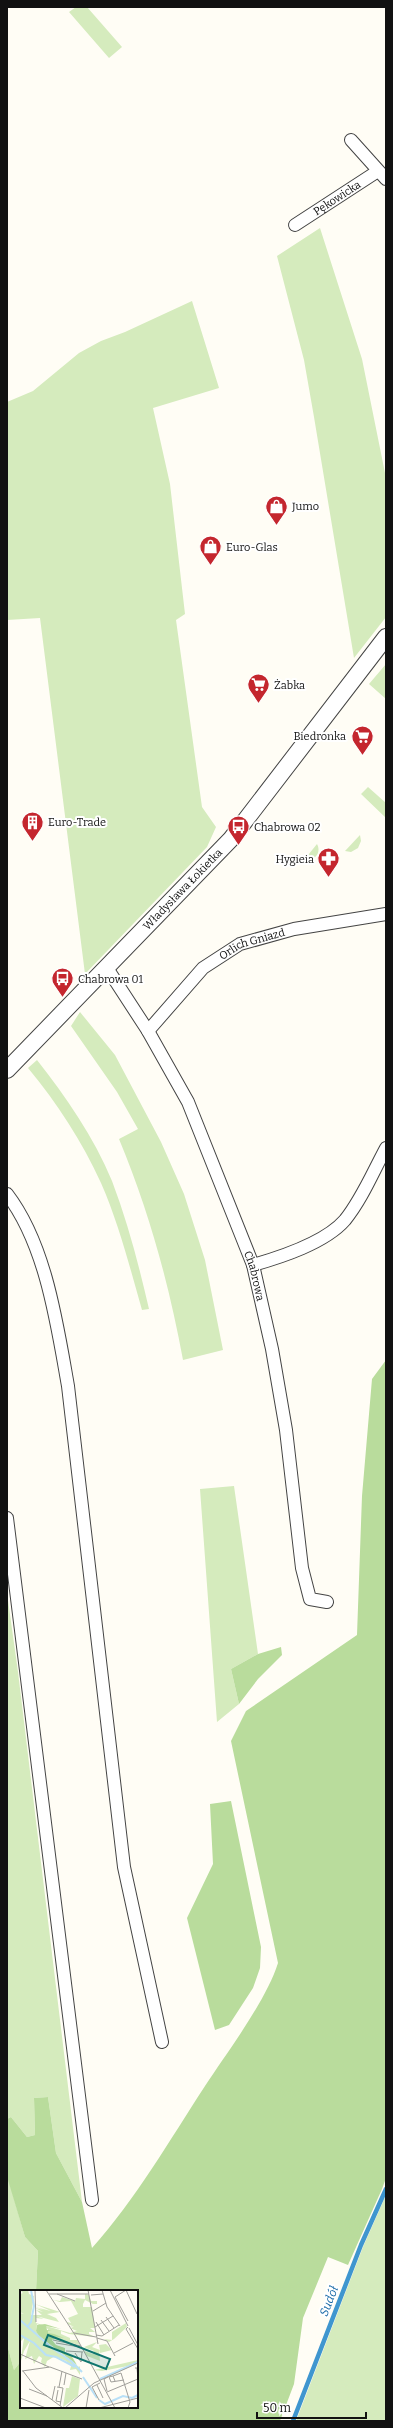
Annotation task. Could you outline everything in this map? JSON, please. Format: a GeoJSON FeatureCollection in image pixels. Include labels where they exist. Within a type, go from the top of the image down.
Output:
{"type":"FeatureCollection","features":[{"type":"Feature","properties":{"kind":"street","name":"Pękowicka"},"geometry":{"type":"LineString","coordinates":[[295,225],[382,175],[351,140]]}},
{"type":"Feature","properties":{"kind":"street","name":"Władysława Łokietka"},"geometry":{"type":"LineString","coordinates":[[7,1070],[231,839],[386,637]]}},
{"type":"Feature","properties":{"kind":"street","name":"Orlich Gniazd"},"geometry":{"type":"LineString","coordinates":[[148,1031],[203,968],[240,944],[294,929],[386,914]]}},
{"type":"Feature","properties":{"kind":"street","name":"Chabrowa"},"geometry":{"type":"LineString","coordinates":[[106,968],[148,1031],[188,1102],[253,1265],[272,1349],[286,1430],[302,1568],[310,1598],[327,1602]]}},
{"type":"Feature","properties":{"kind":"street"},"geometry":{"type":"LineString","coordinates":[[253,1265],[292,1254],[344,1221],[356,1205],[386,1148]]}},
{"type":"Feature","properties":{"kind":"street"},"geometry":{"type":"LineString","coordinates":[[7,1194],[27,1231],[40,1262],[58,1327],[68,1386],[124,1868],[162,2042]]}},
{"type":"Feature","properties":{"kind":"street"},"geometry":{"type":"LineString","coordinates":[[7,1518],[92,2200]]}},
{"type":"Feature","properties":{"kind":"green space"},"geometry":{"type":"Polygon","coordinates":[[[76,7],[87,7],[122,47],[109,58],[69,12],[76,7]]]}},
{"type":"Feature","properties":{"kind":"green space"},"geometry":{"type":"Polygon","coordinates":[[[320,228],[362,359],[386,478],[386,617],[354,658],[304,360],[277,256],[320,228]]]}},
{"type":"Feature","properties":{"kind":"green space"},"geometry":{"type":"Polygon","coordinates":[[[192,301],[219,388],[153,408],[170,484],[185,614],[176,620],[202,807],[216,827],[207,847],[85,974],[40,618],[7,620],[7,402],[33,391],[79,353],[101,341],[125,332],[192,301]]]}},
{"type":"Feature","properties":{"kind":"green space"},"geometry":{"type":"Polygon","coordinates":[[[386,664],[386,699],[369,684],[386,664]]]}},
{"type":"Feature","properties":{"kind":"green space"},"geometry":{"type":"Polygon","coordinates":[[[368,787],[386,803],[386,818],[361,794],[368,787]]]}},
{"type":"Feature","properties":{"kind":"green space"},"geometry":{"type":"Polygon","coordinates":[[[360,835],[361,841],[358,848],[351,852],[345,851],[360,835]]]}},
{"type":"Feature","properties":{"kind":"green space"},"geometry":{"type":"Polygon","coordinates":[[[317,844],[318,854],[311,860],[304,860],[317,844]]]}},
{"type":"Feature","properties":{"kind":"green space"},"geometry":{"type":"Polygon","coordinates":[[[80,1012],[115,1055],[161,1142],[184,1194],[205,1260],[223,1350],[183,1360],[165,1276],[157,1248],[140,1193],[119,1139],[138,1129],[117,1092],[71,1026],[80,1012]]]}},
{"type":"Feature","properties":{"kind":"green space"},"geometry":{"type":"Polygon","coordinates":[[[37,1060],[79,1118],[105,1165],[118,1197],[128,1229],[149,1309],[142,1310],[119,1230],[94,1167],[68,1123],[28,1068],[37,1060]]]}},
{"type":"Feature","properties":{"kind":"green space"},"geometry":{"type":"Polygon","coordinates":[[[386,1360],[386,2178],[348,2265],[328,2257],[303,2318],[294,2384],[280,2421],[7,2421],[7,2344],[14,2370],[20,2362],[20,2408],[138,2408],[138,2290],[36,2290],[38,2251],[25,2237],[8,2180],[7,2119],[11,2117],[27,2137],[35,2135],[34,2098],[48,2097],[56,2153],[82,2202],[92,2248],[138,2190],[205,2086],[246,2026],[265,1993],[278,1963],[231,1741],[246,1711],[357,1635],[362,1496],[372,1379],[386,1360]]]}},
{"type":"Feature","properties":{"kind":"green space"},"geometry":{"type":"Polygon","coordinates":[[[234,1486],[258,1654],[231,1669],[239,1704],[217,1722],[200,1489],[234,1486]]]}},
{"type":"Feature","properties":{"kind":"green space"},"geometry":{"type":"Polygon","coordinates":[[[7,1593],[18,1672],[82,2202],[56,2153],[48,2097],[34,2098],[35,2135],[27,2137],[11,2117],[7,2119],[7,1593]]]}},
{"type":"Feature","properties":{"kind":"green space"},"geometry":{"type":"Polygon","coordinates":[[[281,1647],[282,1655],[258,1679],[239,1704],[231,1669],[258,1654],[281,1647]]]}},
{"type":"Feature","properties":{"kind":"green space"},"geometry":{"type":"Polygon","coordinates":[[[231,1801],[261,1947],[260,1968],[253,1988],[229,2025],[215,2030],[187,1918],[213,1864],[210,1804],[231,1801]]]}},
{"type":"Feature","properties":{"kind":"green space"},"geometry":{"type":"Polygon","coordinates":[[[7,2174],[25,2237],[38,2251],[36,2290],[20,2290],[20,2362],[14,2370],[7,2344],[7,2174]]]}},
{"type":"Feature","properties":{"kind":"green space"},"geometry":{"type":"Polygon","coordinates":[[[386,2195],[386,2421],[296,2421],[363,2247],[386,2195]]]}},
{"type":"Feature","properties":{"kind":"waterway","name":"Sudół"},"geometry":{"type":"LineString","coordinates":[[293,2421],[361,2245],[386,2189]]}},
{"type":"Feature","properties":{"kind":"place","name":"Jumo"},"geometry":{"type":"Point","coordinates":[277,526]}},
{"type":"Feature","properties":{"kind":"place","name":"Euro-Glas"},"geometry":{"type":"Point","coordinates":[210,566]}},
{"type":"Feature","properties":{"kind":"place","name":"Żabka"},"geometry":{"type":"Point","coordinates":[258,704]}},
{"type":"Feature","properties":{"kind":"place","name":"Biedronka"},"geometry":{"type":"Point","coordinates":[362,756]}},
{"type":"Feature","properties":{"kind":"place","name":"Euro-Trade"},"geometry":{"type":"Point","coordinates":[33,842]}},
{"type":"Feature","properties":{"kind":"place","name":"Chabrowa 02"},"geometry":{"type":"Point","coordinates":[239,846]}},
{"type":"Feature","properties":{"kind":"place","name":"Hygieia"},"geometry":{"type":"Point","coordinates":[329,878]}},
{"type":"Feature","properties":{"kind":"place","name":"Chabrowa 01"},"geometry":{"type":"Point","coordinates":[62,998]}}]}
